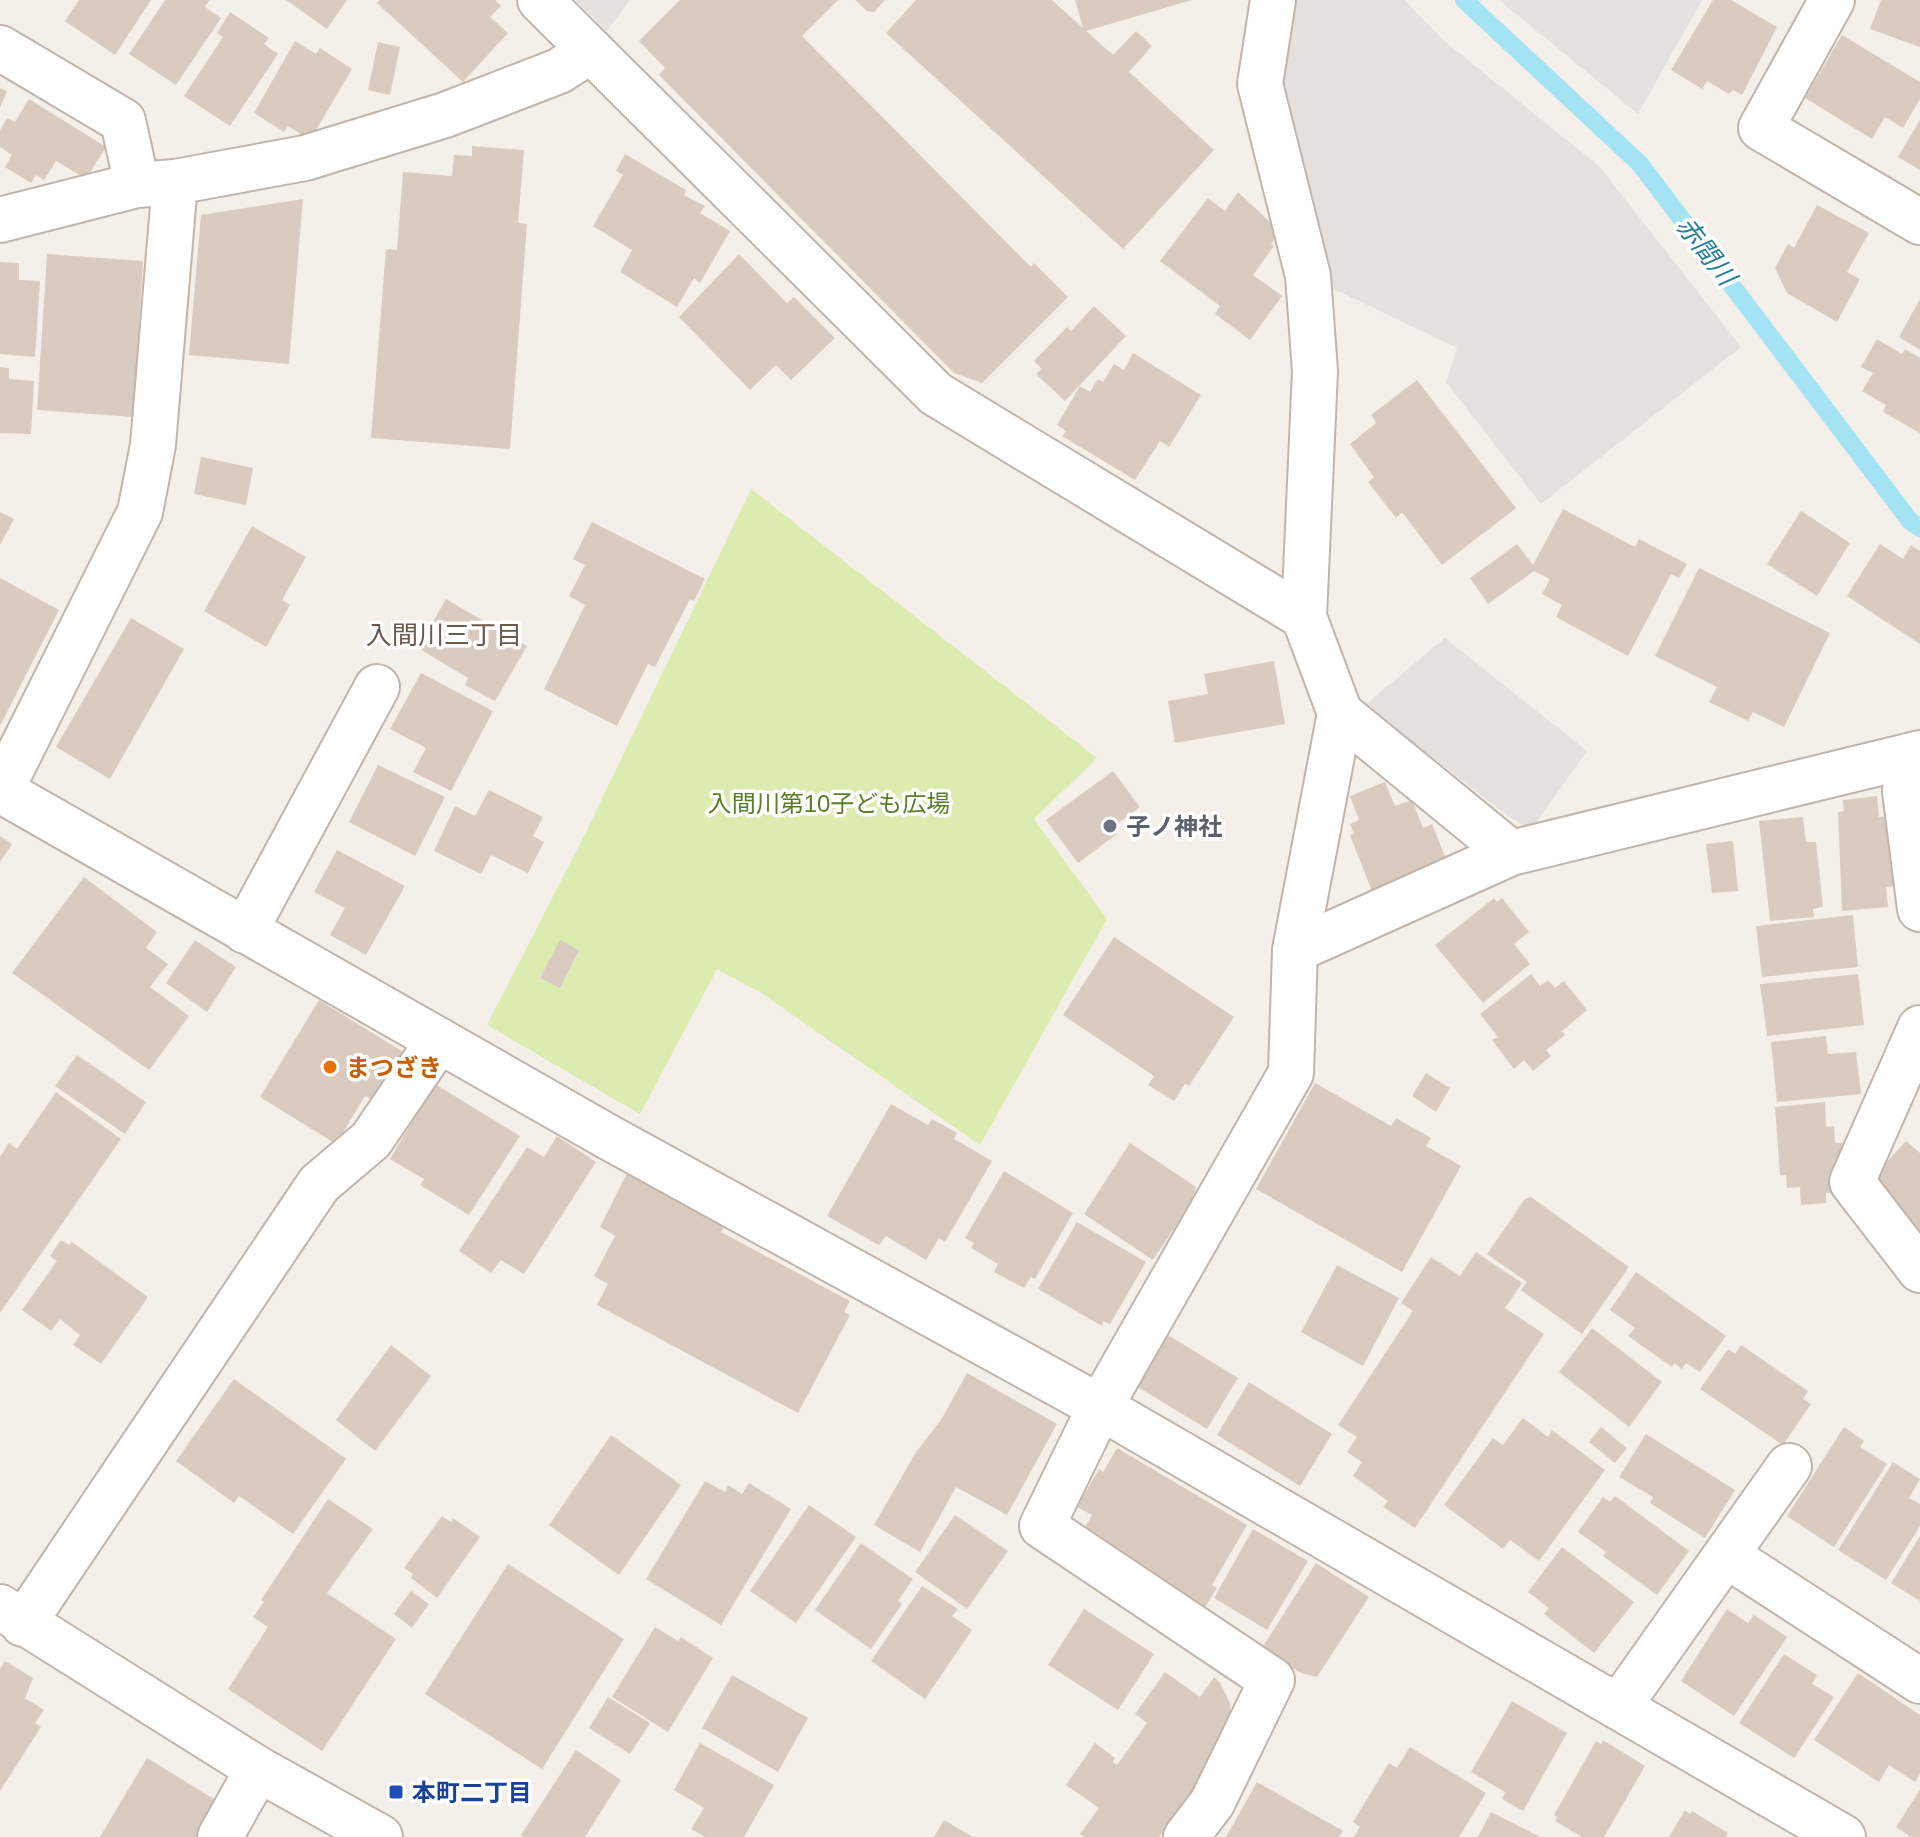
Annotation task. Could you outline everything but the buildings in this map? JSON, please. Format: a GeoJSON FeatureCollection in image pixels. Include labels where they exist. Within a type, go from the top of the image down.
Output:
{"type":"FeatureCollection","features":[{"type":"Feature","properties":{"kind":"street"},"geometry":{"type":"LineString","coordinates":[[540,0],[936,394],[1304,617]]}},
{"type":"Feature","properties":{"kind":"street"},"geometry":{"type":"LineString","coordinates":[[1273,0],[1260,84],[1308,276],[1315,371],[1304,617],[1340,713],[1511,853]]}},
{"type":"Feature","properties":{"kind":"street"},"geometry":{"type":"LineString","coordinates":[[1832,0],[1761,128],[1920,222]]}},
{"type":"Feature","properties":{"kind":"street"},"geometry":{"type":"LineString","coordinates":[[0,48],[123,121],[156,184],[153,445],[140,512],[0,790],[610,1138],[1100,1407],[1843,1837]]}},
{"type":"Feature","properties":{"kind":"street"},"geometry":{"type":"LineString","coordinates":[[0,220],[156,184],[305,158],[445,115],[559,71],[590,51]]}},
{"type":"Feature","properties":{"kind":"street"},"geometry":{"type":"LineString","coordinates":[[245,931],[377,687]]}},
{"type":"Feature","properties":{"kind":"street"},"geometry":{"type":"LineString","coordinates":[[1186,1837],[1212,1803],[1272,1680],[1042,1526],[1100,1407],[1291,1073],[1295,950],[1340,713]]}},
{"type":"Feature","properties":{"kind":"street"},"geometry":{"type":"LineString","coordinates":[[1295,950],[1511,853],[1920,753]]}},
{"type":"Feature","properties":{"kind":"street"},"geometry":{"type":"LineString","coordinates":[[1920,771],[1905,791],[1920,909]]}},
{"type":"Feature","properties":{"kind":"street"},"geometry":{"type":"LineString","coordinates":[[1920,1028],[1852,1182],[1920,1270]]}},
{"type":"Feature","properties":{"kind":"street"},"geometry":{"type":"LineString","coordinates":[[380,1837],[258,1769],[12,1615],[319,1184],[371,1140],[439,1040]]}},
{"type":"Feature","properties":{"kind":"street"},"geometry":{"type":"LineString","coordinates":[[1619,1706],[1789,1466]]}},
{"type":"Feature","properties":{"kind":"street"},"geometry":{"type":"LineString","coordinates":[[1726,1555],[1920,1681]]}},
{"type":"Feature","properties":{"kind":"street"},"geometry":{"type":"LineString","coordinates":[[220,1837],[258,1769]]}},
{"type":"Feature","properties":{"kind":"green space","name":"入間川第10子ども広場"},"geometry":{"type":"Polygon","coordinates":[[[751,489],[1097,758],[1034,819],[1107,919],[980,1145],[761,993],[717,969],[640,1114],[487,1025],[585,834],[751,489]]]}},
{"type":"Feature","properties":{"kind":"shaded area"},"geometry":{"type":"Polygon","coordinates":[[[575,0],[630,0],[607,31],[575,0]]]}},
{"type":"Feature","properties":{"kind":"shaded area"},"geometry":{"type":"Polygon","coordinates":[[[1287,0],[1405,0],[1443,40],[1599,166],[1741,347],[1541,504],[1446,382],[1457,348],[1334,289],[1283,102],[1287,0]]]}},
{"type":"Feature","properties":{"kind":"shaded area"},"geometry":{"type":"Polygon","coordinates":[[[1499,0],[1702,0],[1638,114],[1499,0]]]}},
{"type":"Feature","properties":{"kind":"shaded area"},"geometry":{"type":"Polygon","coordinates":[[[1445,638],[1587,751],[1531,830],[1508,816],[1365,705],[1445,638]]]}},
{"type":"Feature","properties":{"kind":"waterway","name":"赤間川"},"geometry":{"type":"LineString","coordinates":[[1464,0],[1640,164],[1910,521],[1920,528]]}},
{"type":"Feature","properties":{"kind":"place","name":"子ノ神社"},"geometry":{"type":"Point","coordinates":[1110,826]}},
{"type":"Feature","properties":{"kind":"place","name":"まつざき"},"geometry":{"type":"Point","coordinates":[330,1067]}},
{"type":"Feature","properties":{"kind":"place","name":"本町二丁目"},"geometry":{"type":"Point","coordinates":[396,1792]}},
{"type":"Feature","properties":{"kind":"district","name":"入間川三丁目"},"geometry":{"type":"Point","coordinates":[444,635]}}]}
